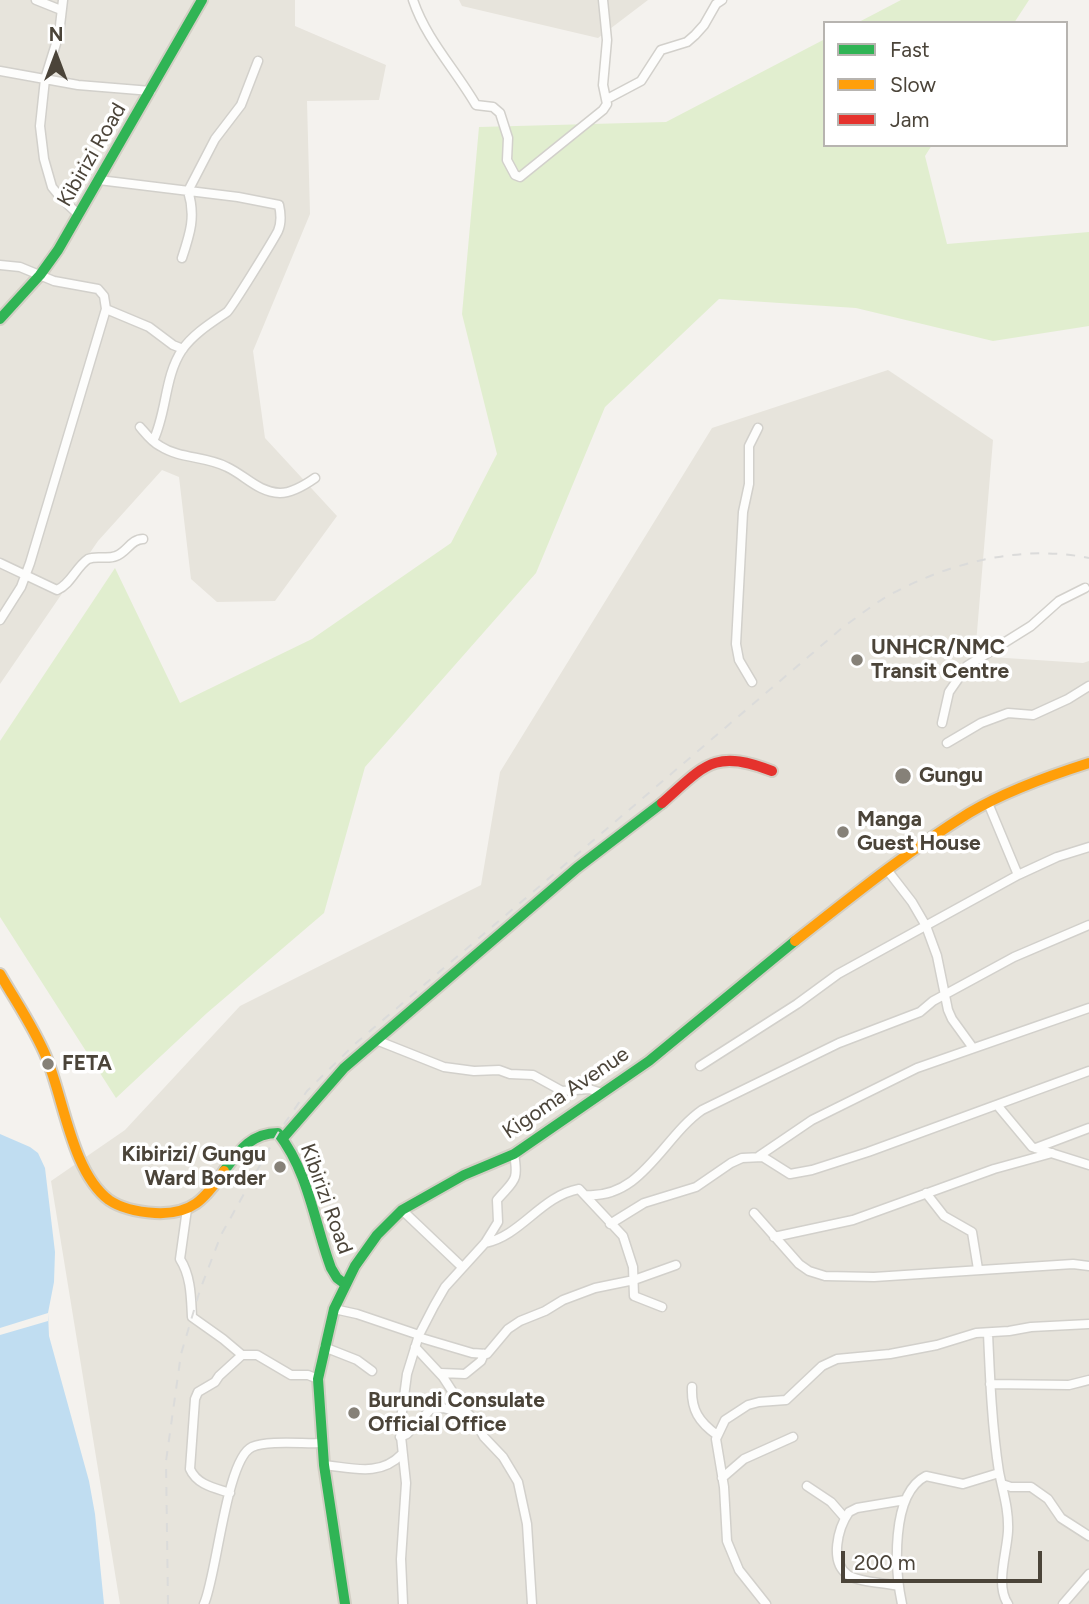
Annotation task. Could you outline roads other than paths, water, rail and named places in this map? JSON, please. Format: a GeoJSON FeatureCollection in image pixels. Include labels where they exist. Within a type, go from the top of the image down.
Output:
{"type":"FeatureCollection","features":[{"type":"Feature","properties":{"kind":"street"},"geometry":{"type":"LineString","coordinates":[[36,0],[61,10]]}},
{"type":"Feature","properties":{"kind":"street"},"geometry":{"type":"LineString","coordinates":[[63,0],[59,34],[45,79],[40,126],[44,159],[52,187],[79,215]]}},
{"type":"Feature","properties":{"kind":"street","name":"Kibirizi Road"},"geometry":{"type":"LineString","coordinates":[[0,319],[40,275],[79,215],[202,0]]}},
{"type":"Feature","properties":{"kind":"street"},"geometry":{"type":"LineString","coordinates":[[413,0],[423,26],[476,105],[493,107],[500,113],[508,138],[507,160],[517,177],[524,175],[603,110],[607,99],[603,85],[607,40],[603,0]]}},
{"type":"Feature","properties":{"kind":"street"},"geometry":{"type":"LineString","coordinates":[[607,99],[641,81],[661,50],[687,42],[695,36],[720,1]]}},
{"type":"Feature","properties":{"kind":"street"},"geometry":{"type":"LineString","coordinates":[[181,258],[193,219],[193,206],[188,191],[215,139],[241,105],[258,61]]}},
{"type":"Feature","properties":{"kind":"street"},"geometry":{"type":"LineString","coordinates":[[0,71],[78,85],[151,91]]}},
{"type":"Feature","properties":{"kind":"street"},"geometry":{"type":"LineString","coordinates":[[99,180],[279,205],[281,219],[278,232],[232,307],[200,331],[183,349],[166,392],[159,427],[153,441]]}},
{"type":"Feature","properties":{"kind":"street"},"geometry":{"type":"LineString","coordinates":[[0,265],[20,267],[54,281],[98,289],[104,296],[106,309],[26,574],[0,620]]}},
{"type":"Feature","properties":{"kind":"street"},"geometry":{"type":"LineString","coordinates":[[106,309],[149,327],[183,349]]}},
{"type":"Feature","properties":{"kind":"street"},"geometry":{"type":"LineString","coordinates":[[140,428],[167,450],[229,467],[258,488],[284,493],[315,478]]}},
{"type":"Feature","properties":{"kind":"street"},"geometry":{"type":"LineString","coordinates":[[752,682],[739,660],[736,645],[743,512],[749,484],[748,450],[758,428]]}},
{"type":"Feature","properties":{"kind":"street"},"geometry":{"type":"LineString","coordinates":[[0,563],[57,590],[65,585],[85,561],[117,556],[135,540],[143,539]]}},
{"type":"Feature","properties":{"kind":"street"},"geometry":{"type":"LineString","coordinates":[[943,723],[949,692],[967,666],[1031,626],[1059,601],[1085,588]]}},
{"type":"Feature","properties":{"kind":"street"},"geometry":{"type":"LineString","coordinates":[[947,743],[981,723],[1008,713],[1033,715],[1089,686]]}},
{"type":"Feature","properties":{"kind":"street"},"geometry":{"type":"LineString","coordinates":[[283,1138],[333,1079],[376,1040],[588,859],[646,817],[710,763],[740,760],[772,771]]}},
{"type":"Feature","properties":{"kind":"street","name":"Kigoma Avenue"},"geometry":{"type":"LineString","coordinates":[[345,1604],[324,1465],[318,1379],[334,1310],[345,1284],[377,1235],[402,1210],[464,1175],[514,1154],[602,1093],[680,1037],[796,940],[963,818],[1040,779],[1089,763]]}},
{"type":"Feature","properties":{"kind":"street"},"geometry":{"type":"LineString","coordinates":[[988,803],[1018,875]]}},
{"type":"Feature","properties":{"kind":"street"},"geometry":{"type":"LineString","coordinates":[[700,1066],[797,1004],[838,974],[1018,875],[1057,857],[1089,847]]}},
{"type":"Feature","properties":{"kind":"street"},"geometry":{"type":"LineString","coordinates":[[888,871],[912,902],[926,926],[947,994],[948,1010],[973,1048]]}},
{"type":"Feature","properties":{"kind":"street"},"geometry":{"type":"LineString","coordinates":[[586,1195],[610,1194],[632,1179],[656,1158],[690,1118],[702,1110],[839,1043],[920,1012],[933,1001],[1014,957],[1089,925]]}},
{"type":"Feature","properties":{"kind":"street"},"geometry":{"type":"LineString","coordinates":[[0,974],[48,1060],[80,1153],[105,1197],[115,1204],[154,1213],[187,1209],[185,1241],[180,1259],[188,1270],[192,1317],[242,1356]]}},
{"type":"Feature","properties":{"kind":"street"},"geometry":{"type":"LineString","coordinates":[[610,1224],[644,1203],[696,1187],[730,1163],[759,1156],[786,1136],[830,1111],[917,1069],[1089,1008]]}},
{"type":"Feature","properties":{"kind":"street"},"geometry":{"type":"LineString","coordinates":[[376,1040],[444,1067],[533,1075],[562,1091],[589,1089],[602,1093]]}},
{"type":"Feature","properties":{"kind":"street"},"geometry":{"type":"LineString","coordinates":[[759,1156],[794,1174],[868,1152],[1089,1071]]}},
{"type":"Feature","properties":{"kind":"street"},"geometry":{"type":"LineString","coordinates":[[997,1105],[1036,1149],[1089,1165]]}},
{"type":"Feature","properties":{"kind":"street"},"geometry":{"type":"LineString","coordinates":[[1036,1149],[1089,1128]]}},
{"type":"Feature","properties":{"kind":"street","name":"Kibirizi Road"},"geometry":{"type":"LineString","coordinates":[[187,1209],[204,1198],[238,1153],[257,1135],[262,1132],[278,1133],[304,1181],[331,1268],[345,1284]]}},
{"type":"Feature","properties":{"kind":"street"},"geometry":{"type":"LineString","coordinates":[[774,1237],[853,1220],[994,1169],[1052,1153]]}},
{"type":"Feature","properties":{"kind":"street"},"geometry":{"type":"LineString","coordinates":[[402,1604],[401,1559],[406,1483],[400,1437],[407,1374],[418,1336],[445,1287],[485,1243],[498,1222],[497,1200],[517,1176],[514,1154]]}},
{"type":"Feature","properties":{"kind":"street"},"geometry":{"type":"LineString","coordinates":[[485,1243],[507,1235],[542,1206],[579,1189],[623,1236],[631,1257],[634,1296],[662,1307]]}},
{"type":"Feature","properties":{"kind":"street"},"geometry":{"type":"LineString","coordinates":[[926,1193],[944,1216],[972,1232],[978,1269]]}},
{"type":"Feature","properties":{"kind":"street"},"geometry":{"type":"LineString","coordinates":[[402,1210],[462,1267]]}},
{"type":"Feature","properties":{"kind":"street"},"geometry":{"type":"LineString","coordinates":[[754,1213],[799,1264],[808,1271],[825,1276],[873,1277],[1073,1264],[1089,1266]]}},
{"type":"Feature","properties":{"kind":"street"},"geometry":{"type":"LineString","coordinates":[[334,1310],[357,1314],[418,1336],[484,1354],[490,1352],[508,1329],[563,1300],[676,1265]]}},
{"type":"Feature","properties":{"kind":"street"},"geometry":{"type":"LineString","coordinates":[[766,1604],[740,1570],[730,1551],[726,1534],[717,1435],[725,1420],[734,1412],[759,1402],[786,1400],[832,1360],[873,1357],[937,1345],[976,1333],[1089,1324]]}},
{"type":"Feature","properties":{"kind":"street"},"geometry":{"type":"LineString","coordinates":[[988,1333],[999,1473],[1006,1501],[1008,1528],[1003,1596],[997,1604]]}},
{"type":"Feature","properties":{"kind":"street"},"geometry":{"type":"LineString","coordinates":[[415,1347],[440,1373],[484,1437],[512,1470],[518,1482],[527,1524],[532,1604]]}},
{"type":"Feature","properties":{"kind":"street"},"geometry":{"type":"LineString","coordinates":[[324,1348],[357,1360],[372,1371]]}},
{"type":"Feature","properties":{"kind":"street"},"geometry":{"type":"LineString","coordinates":[[440,1373],[465,1374],[481,1361],[484,1354]]}},
{"type":"Feature","properties":{"kind":"street"},"geometry":{"type":"LineString","coordinates":[[230,1493],[200,1482],[190,1469],[195,1399],[198,1392],[215,1382],[242,1356],[257,1355],[290,1375],[308,1375],[318,1379]]}},
{"type":"Feature","properties":{"kind":"street"},"geometry":{"type":"LineString","coordinates":[[990,1384],[1069,1385],[1089,1380]]}},
{"type":"Feature","properties":{"kind":"street"},"geometry":{"type":"LineString","coordinates":[[692,1387],[691,1399],[696,1415],[717,1435]]}},
{"type":"Feature","properties":{"kind":"street"},"geometry":{"type":"LineString","coordinates":[[400,1437],[407,1434],[427,1412],[435,1408],[471,1416]]}},
{"type":"Feature","properties":{"kind":"street"},"geometry":{"type":"LineString","coordinates":[[722,1478],[744,1459],[772,1444],[793,1437]]}},
{"type":"Feature","properties":{"kind":"street"},"geometry":{"type":"LineString","coordinates":[[204,1604],[230,1493],[242,1457],[251,1448],[262,1445],[322,1443]]}},
{"type":"Feature","properties":{"kind":"street"},"geometry":{"type":"LineString","coordinates":[[324,1465],[386,1468],[402,1454]]}},
{"type":"Feature","properties":{"kind":"street"},"geometry":{"type":"LineString","coordinates":[[902,1604],[898,1586],[898,1534],[905,1500],[915,1486],[926,1476],[963,1484],[999,1473]]}},
{"type":"Feature","properties":{"kind":"street"},"geometry":{"type":"LineString","coordinates":[[1002,1484],[1031,1487],[1048,1499],[1061,1518],[1089,1536]]}},
{"type":"Feature","properties":{"kind":"street"},"geometry":{"type":"LineString","coordinates":[[807,1486],[831,1502],[845,1518]]}},
{"type":"Feature","properties":{"kind":"street"},"geometry":{"type":"LineString","coordinates":[[898,1586],[849,1576],[840,1566],[837,1545],[849,1512],[857,1508],[905,1500]]}},
{"type":"Feature","properties":{"kind":"street"},"geometry":{"type":"LineString","coordinates":[[1063,1604],[1089,1574]]}},
{"type":"Feature","properties":{"kind":"street"},"geometry":{"type":"LineString","coordinates":[[1003,1596],[1008,1604]]}},
{"type":"Feature","properties":{"kind":"water"},"geometry":{"type":"Polygon","coordinates":[[[0,1134],[38,1153],[45,1168],[55,1252],[54,1282],[48,1313],[49,1336],[89,1481],[104,1604],[0,1604],[0,1134]]]}},
{"type":"Feature","properties":{"kind":"railway"},"geometry":{"type":"LineString","coordinates":[[168,1604],[166,1461],[181,1354],[200,1290],[221,1235],[278,1133],[307,1091],[356,1043],[842,628],[875,604],[909,585],[985,559],[1037,553],[1089,558]]}},
{"type":"Feature","properties":{"kind":"place","name":"UNHCR/NMC Transit Centre"},"geometry":{"type":"Point","coordinates":[857,660]}},
{"type":"Feature","properties":{"kind":"place","name":"Gungu"},"geometry":{"type":"Point","coordinates":[903,776]}},
{"type":"Feature","properties":{"kind":"place","name":"Manga Guest House"},"geometry":{"type":"Point","coordinates":[843,832]}},
{"type":"Feature","properties":{"kind":"place","name":"FETA"},"geometry":{"type":"Point","coordinates":[48,1064]}},
{"type":"Feature","properties":{"kind":"place","name":"Kibirizi/ Gungu Ward Border"},"geometry":{"type":"Point","coordinates":[280,1167]}},
{"type":"Feature","properties":{"kind":"place","name":"Burundi Consulate Official Office"},"geometry":{"type":"Point","coordinates":[354,1413]}}]}
